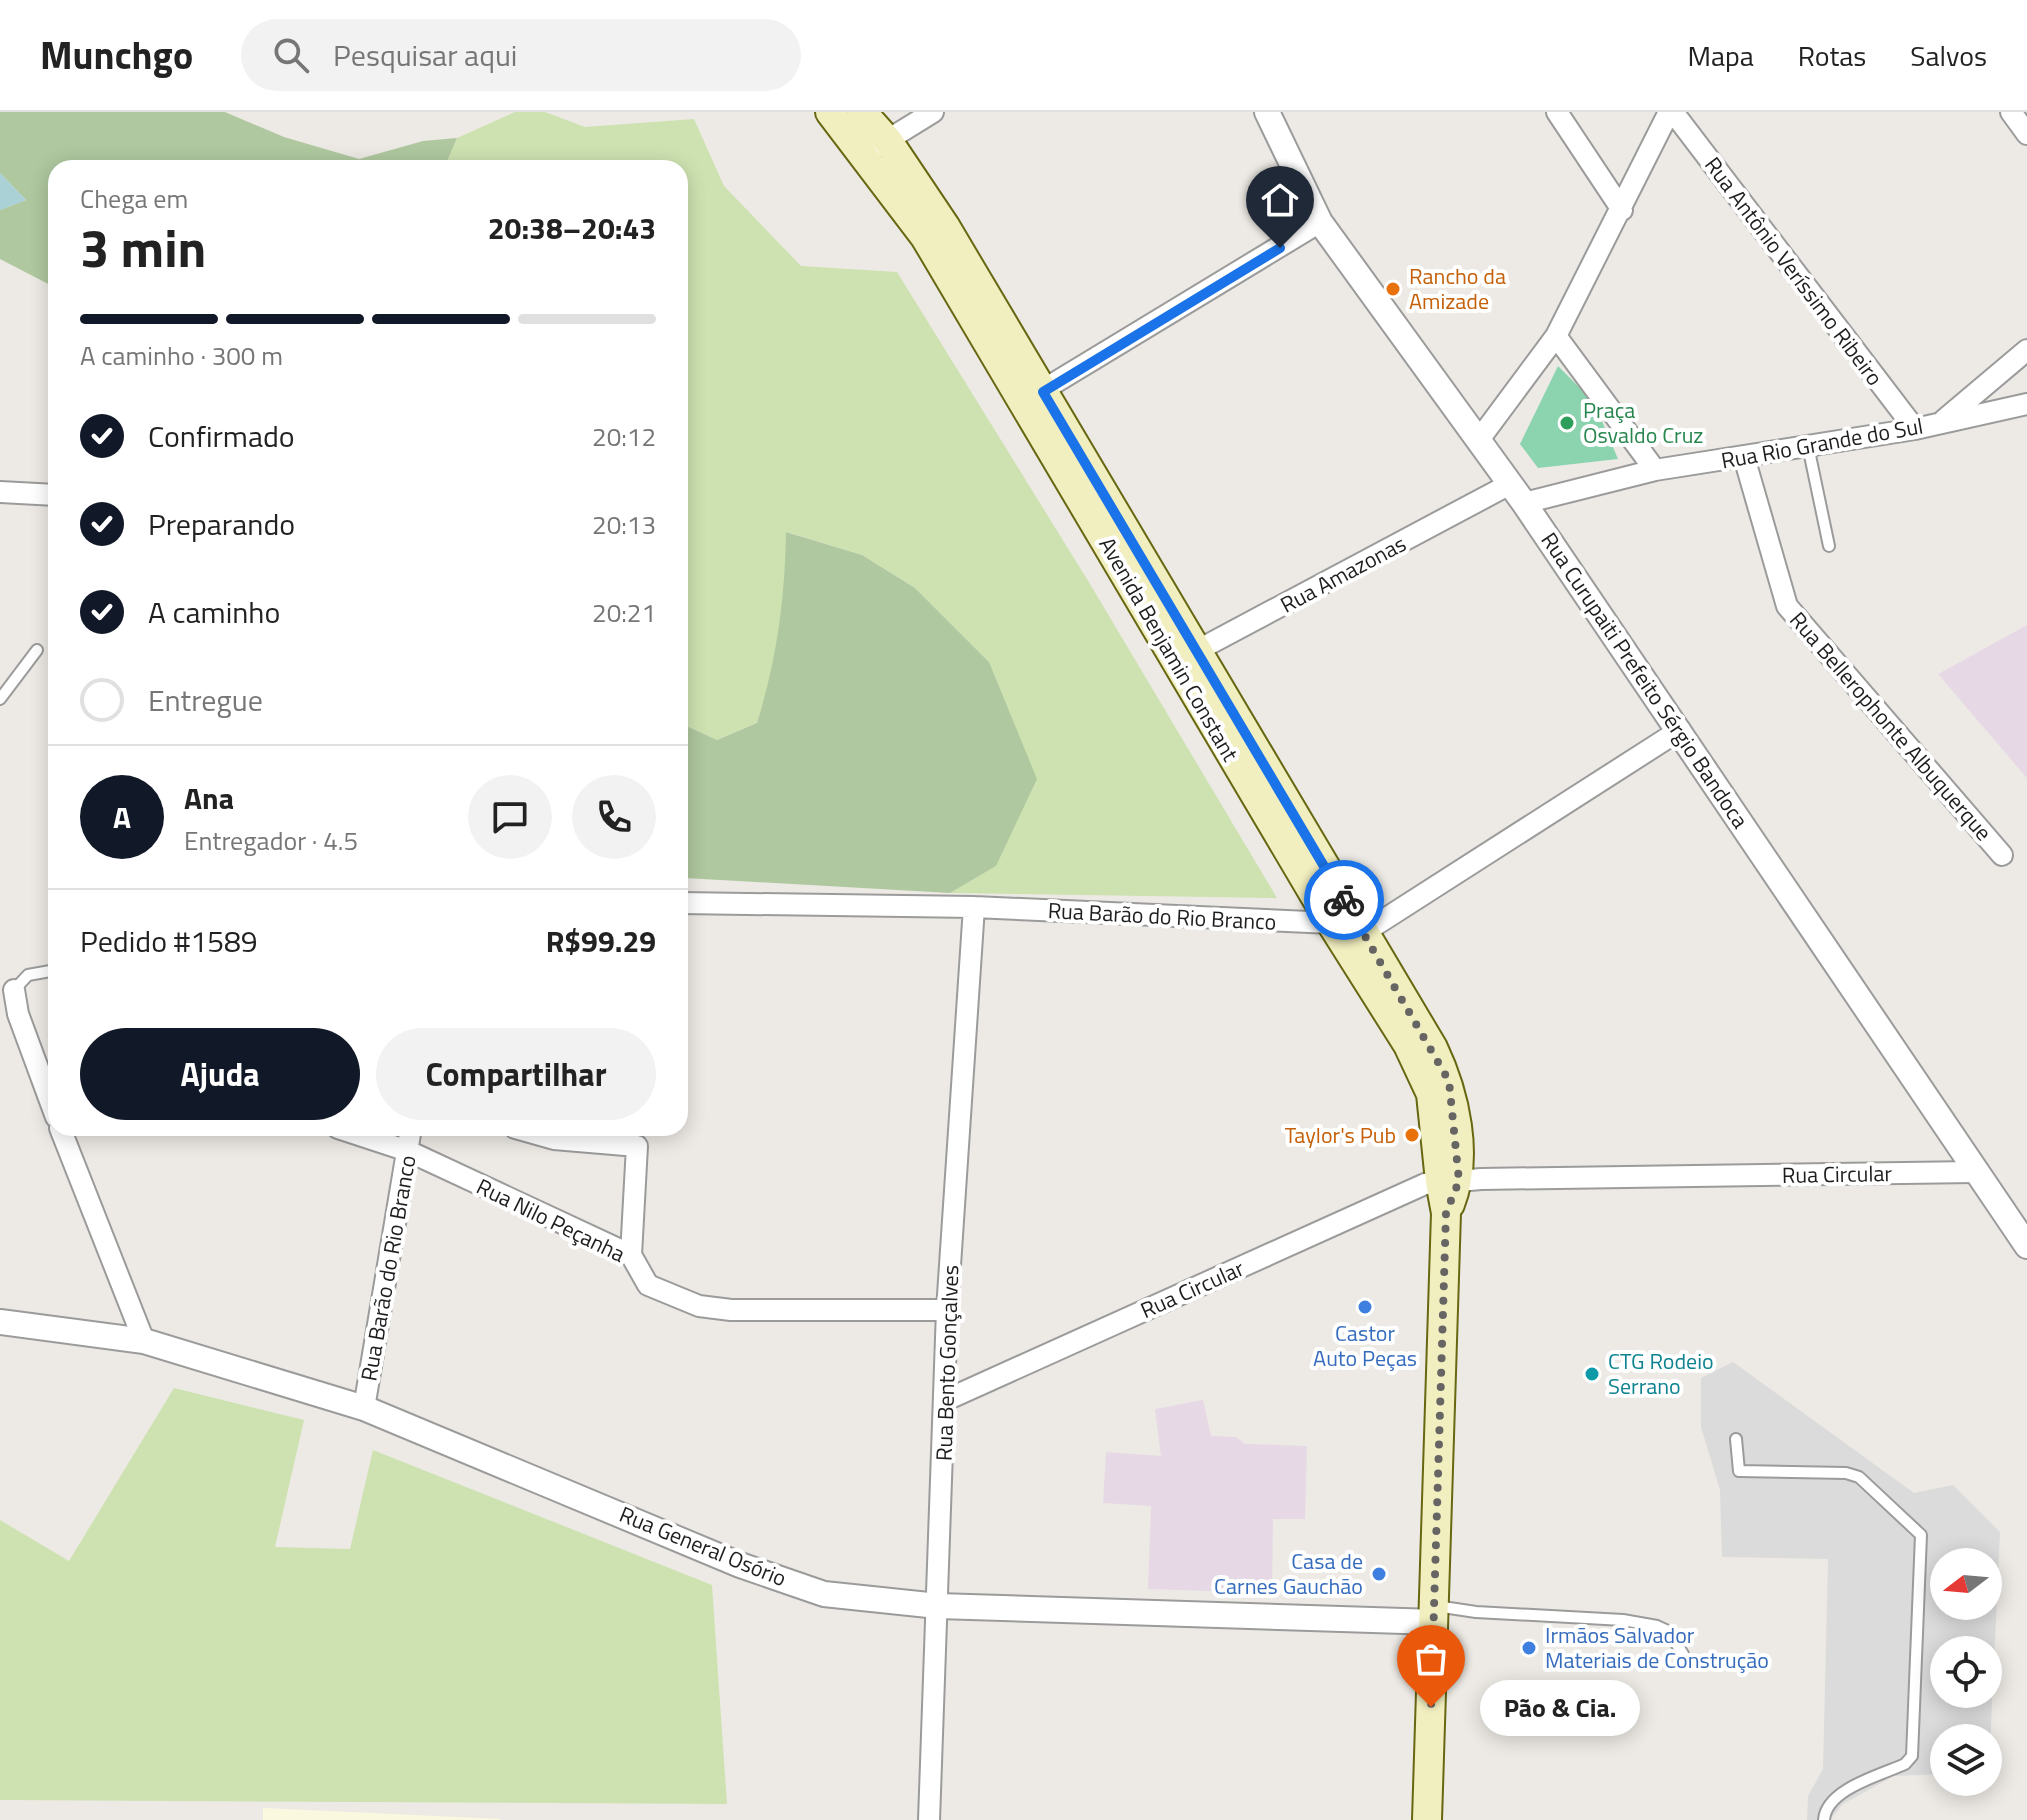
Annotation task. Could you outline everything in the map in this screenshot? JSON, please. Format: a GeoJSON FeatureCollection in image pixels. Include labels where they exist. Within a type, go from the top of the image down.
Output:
{"type":"FeatureCollection","features":[{"type":"Feature","properties":{"kind":"main road","name":"Avenida Benjamin Constant"},"geometry":{"type":"LineString","coordinates":[[830,112],[876,147]]}},
{"type":"Feature","properties":{"kind":"main road","name":"Avenida Benjamin Constant"},"geometry":{"type":"LineString","coordinates":[[862,112],[876,147],[925,237],[1031,397],[1114,555],[1186,657],[1363,933],[1449,1081],[1449,1181],[1427,1820]]}},
{"type":"Feature","properties":{"kind":"main road","name":"Avenida Benjamin Constant"},"geometry":{"type":"LineString","coordinates":[[1186,657],[1331,923],[1408,1045],[1431,1094],[1449,1181]]}},
{"type":"Feature","properties":{"kind":"street"},"geometry":{"type":"LineString","coordinates":[[876,147],[933,112]]}},
{"type":"Feature","properties":{"kind":"street","name":"Rua Curupaiti Prefeito Sérgio Bandoca"},"geometry":{"type":"LineString","coordinates":[[1267,112],[1320,222],[1517,494],[1680,730],[2027,1246]]}},
{"type":"Feature","properties":{"kind":"street"},"geometry":{"type":"LineString","coordinates":[[1557,112],[1622,210]]}},
{"type":"Feature","properties":{"kind":"street"},"geometry":{"type":"LineString","coordinates":[[1478,441],[1556,336],[1671,112]]}},
{"type":"Feature","properties":{"kind":"street","name":"Rua Antônio Veríssimo Ribeiro"},"geometry":{"type":"LineString","coordinates":[[1671,112],[1915,429]]}},
{"type":"Feature","properties":{"kind":"street"},"geometry":{"type":"LineString","coordinates":[[2011,112],[2027,134]]}},
{"type":"Feature","properties":{"kind":"street"},"geometry":{"type":"LineString","coordinates":[[1031,397],[1320,222]]}},
{"type":"Feature","properties":{"kind":"street"},"geometry":{"type":"LineString","coordinates":[[1556,336],[1655,470]]}},
{"type":"Feature","properties":{"kind":"street"},"geometry":{"type":"LineString","coordinates":[[1942,421],[2027,350]]}},
{"type":"Feature","properties":{"kind":"street","name":"Rua Rio Grande do Sul"},"geometry":{"type":"LineString","coordinates":[[1517,494],[1915,429],[2027,404]]}},
{"type":"Feature","properties":{"kind":"street","name":"Rua Bellerophonte Albuquerque"},"geometry":{"type":"LineString","coordinates":[[1744,457],[1787,606],[2002,855]]}},
{"type":"Feature","properties":{"kind":"street"},"geometry":{"type":"LineString","coordinates":[[0,492],[48,495]]}},
{"type":"Feature","properties":{"kind":"street","name":"Rua Amazonas"},"geometry":{"type":"LineString","coordinates":[[1186,657],[1517,494]]}},
{"type":"Feature","properties":{"kind":"street"},"geometry":{"type":"LineString","coordinates":[[1363,933],[1680,730]]}},
{"type":"Feature","properties":{"kind":"street","name":"Rua Barão do Rio Branco"},"geometry":{"type":"LineString","coordinates":[[688,903],[974,907],[1331,923],[1363,933]]}},
{"type":"Feature","properties":{"kind":"street","name":"Rua Bento Gonçalves"},"geometry":{"type":"LineString","coordinates":[[929,1820],[947,1310],[974,907]]}},
{"type":"Feature","properties":{"kind":"street"},"geometry":{"type":"LineString","coordinates":[[14,990],[18,1014],[48,1095]]}},
{"type":"Feature","properties":{"kind":"street"},"geometry":{"type":"LineString","coordinates":[[63,1136],[144,1341]]}},
{"type":"Feature","properties":{"kind":"street","name":"Rua Nilo Peçanha"},"geometry":{"type":"LineString","coordinates":[[362,1136],[408,1151],[631,1255],[648,1285],[699,1306],[731,1310],[947,1310]]}},
{"type":"Feature","properties":{"kind":"street","name":"Rua Barão do Rio Branco"},"geometry":{"type":"LineString","coordinates":[[364,1408],[410,1136]]}},
{"type":"Feature","properties":{"kind":"street"},"geometry":{"type":"LineString","coordinates":[[543,1136],[637,1146],[631,1255]]}},
{"type":"Feature","properties":{"kind":"street","name":"Rua Circular"},"geometry":{"type":"LineString","coordinates":[[946,1400],[1425,1184],[1449,1181],[1975,1172]]}},
{"type":"Feature","properties":{"kind":"street","name":"Rua General Osório"},"geometry":{"type":"LineString","coordinates":[[0,1322],[144,1341],[364,1408],[740,1565],[824,1594],[938,1606],[1435,1614]]}},
{"type":"Feature","properties":{"kind":"lane"},"geometry":{"type":"LineString","coordinates":[[1808,446],[1829,546]]}},
{"type":"Feature","properties":{"kind":"lane"},"geometry":{"type":"LineString","coordinates":[[0,699],[37,650]]}},
{"type":"Feature","properties":{"kind":"lane"},"geometry":{"type":"LineString","coordinates":[[14,990],[28,975],[48,971]]}},
{"type":"Feature","properties":{"kind":"lane"},"geometry":{"type":"LineString","coordinates":[[1736,1439],[1739,1471],[1846,1473],[1859,1477],[1921,1535],[1912,1756],[1905,1764],[1839,1795],[1825,1810],[1824,1820]]}},
{"type":"Feature","properties":{"kind":"lane"},"geometry":{"type":"LineString","coordinates":[[1435,1614],[1476,1612],[1623,1620],[1668,1631],[1683,1654]]}},
{"type":"Feature","properties":{"kind":"shaded area"},"geometry":{"type":"Polygon","coordinates":[[[2027,625],[2027,778],[1938,674],[2027,625]]]}},
{"type":"Feature","properties":{"kind":"shaded area"},"geometry":{"type":"Polygon","coordinates":[[[1733,1362],[1914,1493],[1953,1485],[2000,1532],[1999,1548],[1930,1548],[1930,1620],[1996,1620],[1995,1636],[1930,1636],[1930,1708],[1992,1708],[1991,1724],[1930,1724],[1930,1775],[1894,1776],[1843,1804],[1830,1820],[1807,1820],[1808,1796],[1823,1769],[1828,1559],[1722,1557],[1720,1490],[1701,1427],[1701,1378],[1733,1362]]]}},
{"type":"Feature","properties":{"kind":"shaded area"},"geometry":{"type":"Polygon","coordinates":[[[1203,1400],[1211,1436],[1236,1437],[1245,1444],[1307,1446],[1305,1519],[1273,1519],[1272,1593],[1148,1589],[1151,1506],[1103,1503],[1106,1452],[1161,1456],[1155,1409],[1203,1400]]]}},
{"type":"Feature","properties":{"kind":"shaded area"},"geometry":{"type":"Polygon","coordinates":[[[263,1808],[500,1819],[500,1820],[263,1820],[263,1808]]]}},
{"type":"Feature","properties":{"kind":"green space"},"geometry":{"type":"Polygon","coordinates":[[[0,112],[225,112],[284,137],[359,159],[423,141],[457,138],[447,160],[48,160],[48,284],[0,259],[0,210],[26,200],[0,173],[0,112]]]}},
{"type":"Feature","properties":{"kind":"green space"},"geometry":{"type":"Polygon","coordinates":[[[515,112],[545,112],[585,127],[694,119],[724,186],[801,266],[897,272],[1090,584],[1277,898],[950,893],[996,866],[989,662],[915,588],[862,555],[787,532],[785,597],[773,672],[757,723],[717,740],[688,727],[688,160],[447,160],[457,138],[515,112]]]}},
{"type":"Feature","properties":{"kind":"green space","name":"Praça Osvaldo Cruz"},"geometry":{"type":"Polygon","coordinates":[[[1558,366],[1594,402],[1618,459],[1538,468],[1520,444],[1558,366]]]}},
{"type":"Feature","properties":{"kind":"green space"},"geometry":{"type":"Polygon","coordinates":[[[786,532],[862,555],[915,588],[989,662],[1037,779],[996,866],[950,893],[688,878],[688,727],[717,740],[757,723],[779,628],[786,532]]]}},
{"type":"Feature","properties":{"kind":"green space"},"geometry":{"type":"Polygon","coordinates":[[[174,1388],[304,1420],[275,1547],[350,1549],[373,1450],[712,1585],[727,1804],[0,1800],[0,1520],[69,1561],[174,1388]]]}},
{"type":"Feature","properties":{"kind":"water"},"geometry":{"type":"Polygon","coordinates":[[[0,173],[26,200],[0,210],[0,173]]]}},
{"type":"Feature","properties":{"kind":"way so far"},"geometry":{"type":"LineString","coordinates":[[1344,900],[1433,1048],[1449,1081],[1454,1109],[1459,1181],[1446,1213],[1431,1707]]}},
{"type":"Feature","properties":{"kind":"place","name":"Rancho da Amizade"},"geometry":{"type":"Point","coordinates":[1393,289]}},
{"type":"Feature","properties":{"kind":"place","name":"Praça Osvaldo Cruz"},"geometry":{"type":"Point","coordinates":[1567,423]}},
{"type":"Feature","properties":{"kind":"place","name":"Taylor's Pub"},"geometry":{"type":"Point","coordinates":[1412,1135]}},
{"type":"Feature","properties":{"kind":"place","name":"Castor Auto Peças"},"geometry":{"type":"Point","coordinates":[1365,1307]}},
{"type":"Feature","properties":{"kind":"place","name":"CTG Rodeio Serrano"},"geometry":{"type":"Point","coordinates":[1592,1374]}},
{"type":"Feature","properties":{"kind":"place","name":"Casa de Carnes Gauchão"},"geometry":{"type":"Point","coordinates":[1379,1574]}},
{"type":"Feature","properties":{"kind":"place","name":"Irmãos Salvador Materiais de Construção"},"geometry":{"type":"Point","coordinates":[1529,1648]}},
{"type":"Feature","properties":{"kind":"place","name":"Pão & Cia."},"geometry":{"type":"Point","coordinates":[1431,1707]}},
{"type":"Feature","properties":{"kind":"route"},"geometry":{"type":"LineString","coordinates":[[1280,248],[1043,392],[1344,900]]}}]}
